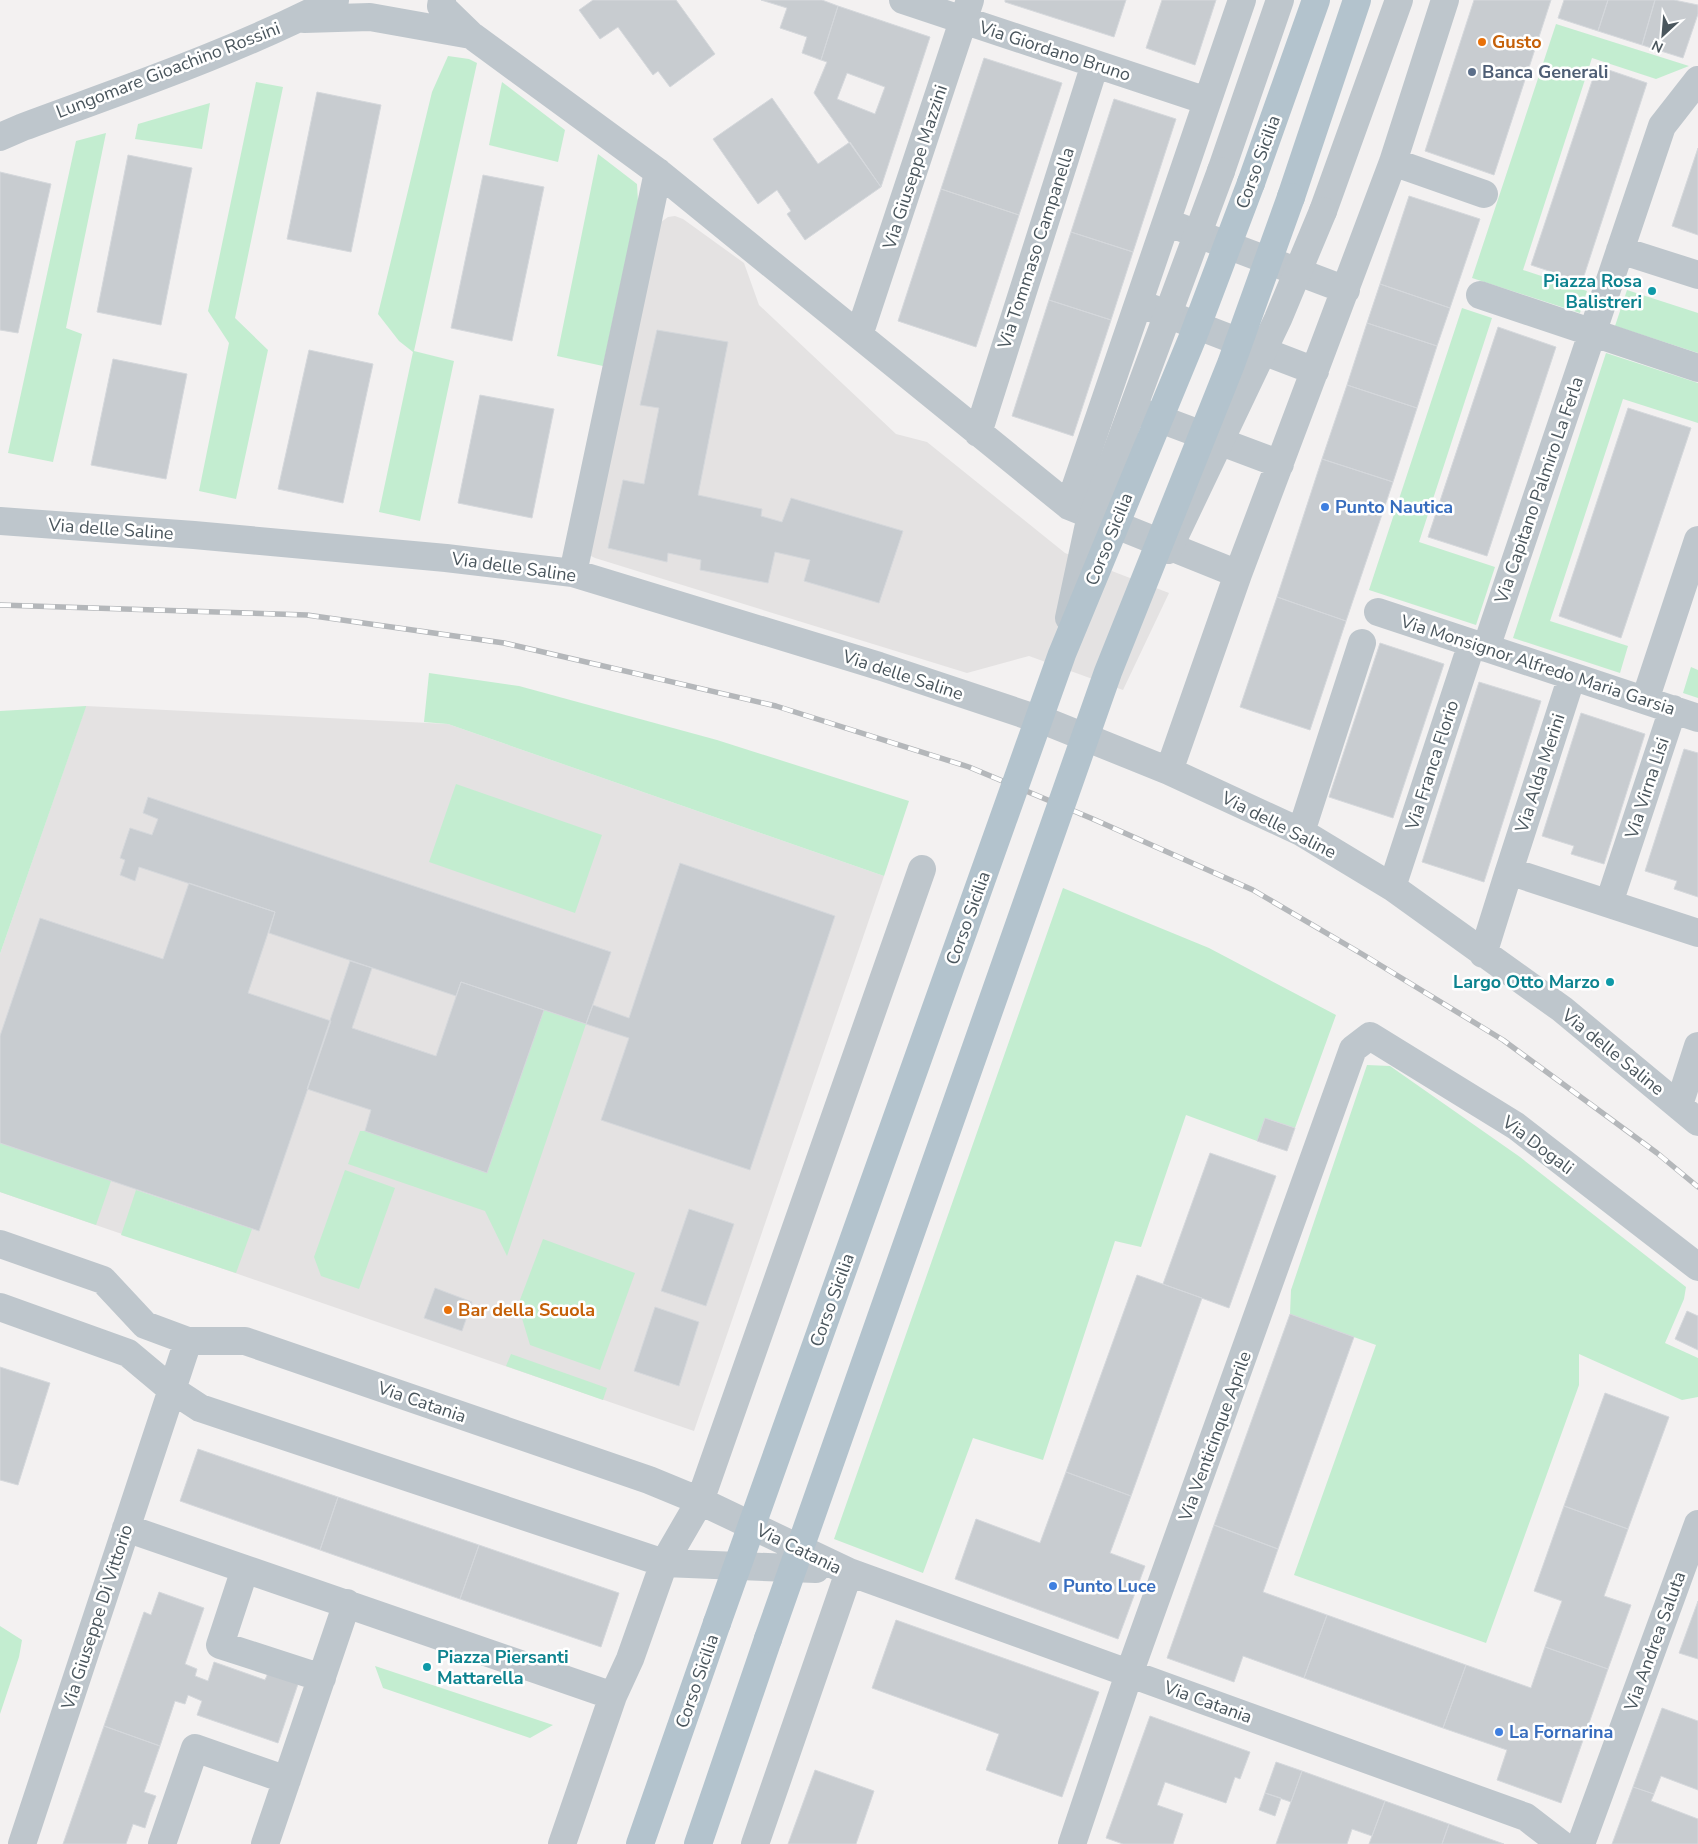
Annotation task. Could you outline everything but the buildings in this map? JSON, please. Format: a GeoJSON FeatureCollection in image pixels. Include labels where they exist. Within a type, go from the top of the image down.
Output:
{"type":"FeatureCollection","features":[{"type":"Feature","properties":{"kind":"main road","name":"Corso Sicilia"},"geometry":{"type":"LineString","coordinates":[[640,1844],[716,1623],[1062,654],[1192,339],[1252,183],[1316,0]]}},
{"type":"Feature","properties":{"kind":"main road"},"geometry":{"type":"LineString","coordinates":[[698,1844],[768,1639],[1108,672],[1231,364],[1291,197],[1357,0]]}},
{"type":"Feature","properties":{"kind":"street","name":"Lungomare Gioachino Rossini"},"geometry":{"type":"LineString","coordinates":[[0,137],[206,59],[298,19],[335,0]]}},
{"type":"Feature","properties":{"kind":"street"},"geometry":{"type":"LineString","coordinates":[[442,0],[441,6],[470,35],[658,172],[1070,506],[1238,574]]}},
{"type":"Feature","properties":{"kind":"street","name":"Via Giordano Bruno"},"geometry":{"type":"LineString","coordinates":[[903,0],[967,10],[1095,64],[1208,101]]}},
{"type":"Feature","properties":{"kind":"street"},"geometry":{"type":"LineString","coordinates":[[1070,506],[1242,0]]}},
{"type":"Feature","properties":{"kind":"street"},"geometry":{"type":"LineString","coordinates":[[1062,654],[1088,529],[1221,171],[1280,0]]}},
{"type":"Feature","properties":{"kind":"street"},"geometry":{"type":"LineString","coordinates":[[1108,672],[1209,467],[1274,328],[1323,211],[1399,0]]}},
{"type":"Feature","properties":{"kind":"street"},"geometry":{"type":"LineString","coordinates":[[1169,771],[1238,574],[1393,162],[1445,0]]}},
{"type":"Feature","properties":{"kind":"street","name":"Via Giuseppe Mazzini"},"geometry":{"type":"LineString","coordinates":[[860,335],[967,10]]}},
{"type":"Feature","properties":{"kind":"street"},"geometry":{"type":"LineString","coordinates":[[298,19],[370,17],[470,35]]}},
{"type":"Feature","properties":{"kind":"street","name":"Via Tommaso Campanella"},"geometry":{"type":"LineString","coordinates":[[978,433],[1095,64]]}},
{"type":"Feature","properties":{"kind":"street","name":"Via Capitano Palmiro La Ferla"},"geometry":{"type":"LineString","coordinates":[[1479,645],[1593,332],[1662,126],[1698,80]]}},
{"type":"Feature","properties":{"kind":"street"},"geometry":{"type":"LineString","coordinates":[[1393,162],[1484,194]]}},
{"type":"Feature","properties":{"kind":"street"},"geometry":{"type":"LineString","coordinates":[[573,573],[658,172]]}},
{"type":"Feature","properties":{"kind":"street"},"geometry":{"type":"LineString","coordinates":[[1166,222],[1346,290]]}},
{"type":"Feature","properties":{"kind":"street"},"geometry":{"type":"LineString","coordinates":[[1620,250],[1698,275]]}},
{"type":"Feature","properties":{"kind":"street"},"geometry":{"type":"LineString","coordinates":[[1480,295],[1698,368]]}},
{"type":"Feature","properties":{"kind":"street"},"geometry":{"type":"LineString","coordinates":[[1139,303],[1315,371]]}},
{"type":"Feature","properties":{"kind":"street"},"geometry":{"type":"LineString","coordinates":[[1106,399],[1280,464]]}},
{"type":"Feature","properties":{"kind":"street","name":"Via delle Saline"},"geometry":{"type":"LineString","coordinates":[[0,521],[242,539],[446,558],[573,573],[879,666],[1050,723],[1169,771],[1301,832],[1392,887],[1690,1103]]}},
{"type":"Feature","properties":{"kind":"street"},"geometry":{"type":"LineString","coordinates":[[1645,700],[1698,540]]}},
{"type":"Feature","properties":{"kind":"street","name":"Via Monsignor Alfredo Maria Garsia"},"geometry":{"type":"LineString","coordinates":[[1378,612],[1698,718]]}},
{"type":"Feature","properties":{"kind":"street"},"geometry":{"type":"LineString","coordinates":[[1301,832],[1362,643]]}},
{"type":"Feature","properties":{"kind":"street","name":"Via Franca Florio"},"geometry":{"type":"LineString","coordinates":[[1392,887],[1479,645]]}},
{"type":"Feature","properties":{"kind":"street","name":"Via Alda Merini"},"geometry":{"type":"LineString","coordinates":[[1483,954],[1572,676]]}},
{"type":"Feature","properties":{"kind":"street","name":"Via Virna Lisi"},"geometry":{"type":"LineString","coordinates":[[1609,903],[1672,709]]}},
{"type":"Feature","properties":{"kind":"street"},"geometry":{"type":"LineString","coordinates":[[562,1844],[613,1696],[630,1659],[664,1563],[700,1501],[922,868]]}},
{"type":"Feature","properties":{"kind":"street"},"geometry":{"type":"LineString","coordinates":[[1509,871],[1698,932]]}},
{"type":"Feature","properties":{"kind":"street","name":"Via Dogali"},"geometry":{"type":"LineString","coordinates":[[1370,1036],[1516,1126],[1698,1267]]}},
{"type":"Feature","properties":{"kind":"street","name":"Via Venticinque Aprile"},"geometry":{"type":"LineString","coordinates":[[1072,1844],[1129,1674],[1353,1049],[1370,1036]]}},
{"type":"Feature","properties":{"kind":"street"},"geometry":{"type":"LineString","coordinates":[[1690,1103],[1698,1046]]}},
{"type":"Feature","properties":{"kind":"street","name":"Via Catania"},"geometry":{"type":"LineString","coordinates":[[0,1244],[103,1280],[145,1325],[188,1341],[245,1341],[649,1480],[700,1501],[849,1572],[1526,1818],[1561,1844]]}},
{"type":"Feature","properties":{"kind":"street","name":"Via Catania"},"geometry":{"type":"LineString","coordinates":[[0,1307],[128,1353],[170,1389],[200,1408],[664,1563],[811,1568],[849,1572]]}},
{"type":"Feature","properties":{"kind":"street","name":"Via Giuseppe Di Vittorio"},"geometry":{"type":"LineString","coordinates":[[22,1844],[170,1389],[188,1341]]}},
{"type":"Feature","properties":{"kind":"street","name":"Via Andrea Saluta"},"geometry":{"type":"LineString","coordinates":[[1581,1844],[1698,1524]]}},
{"type":"Feature","properties":{"kind":"street"},"geometry":{"type":"LineString","coordinates":[[126,1528],[613,1696]]}},
{"type":"Feature","properties":{"kind":"street"},"geometry":{"type":"LineString","coordinates":[[245,1568],[220,1645],[322,1678]]}},
{"type":"Feature","properties":{"kind":"street"},"geometry":{"type":"LineString","coordinates":[[755,1844],[849,1572]]}},
{"type":"Feature","properties":{"kind":"street"},"geometry":{"type":"LineString","coordinates":[[265,1844],[347,1604]]}},
{"type":"Feature","properties":{"kind":"street"},"geometry":{"type":"LineString","coordinates":[[162,1844],[195,1748],[287,1780]]}},
{"type":"Feature","properties":{"kind":"shaded area"},"geometry":{"type":"Polygon","coordinates":[[[675,216],[683,219],[744,263],[759,305],[896,434],[927,442],[1065,553],[1169,593],[1123,690],[1029,656],[967,673],[589,555],[661,222],[668,217],[675,216]]]}},
{"type":"Feature","properties":{"kind":"shaded area"},"geometry":{"type":"Polygon","coordinates":[[[86,706],[448,724],[884,876],[694,1431],[0,1192],[0,954],[86,706]]]}},
{"type":"Feature","properties":{"kind":"green space"},"geometry":{"type":"Polygon","coordinates":[[[1556,24],[1689,66],[1656,79],[1592,58],[1523,270],[1587,291],[1580,313],[1472,278],[1556,24]]]}},
{"type":"Feature","properties":{"kind":"green space"},"geometry":{"type":"Polygon","coordinates":[[[448,56],[469,59],[477,63],[414,351],[454,361],[420,521],[379,512],[413,352],[399,341],[378,314],[432,92],[448,56]]]}},
{"type":"Feature","properties":{"kind":"green space"},"geometry":{"type":"Polygon","coordinates":[[[256,82],[283,87],[235,318],[268,350],[236,499],[199,491],[229,343],[208,311],[256,82]]]}},
{"type":"Feature","properties":{"kind":"green space"},"geometry":{"type":"Polygon","coordinates":[[[502,82],[565,130],[558,162],[489,145],[502,82]]]}},
{"type":"Feature","properties":{"kind":"green space"},"geometry":{"type":"Polygon","coordinates":[[[210,103],[202,149],[135,139],[138,124],[210,103]]]}},
{"type":"Feature","properties":{"kind":"green space"},"geometry":{"type":"Polygon","coordinates":[[[106,133],[66,328],[82,334],[53,462],[8,453],[76,141],[106,133]]]}},
{"type":"Feature","properties":{"kind":"green space"},"geometry":{"type":"Polygon","coordinates":[[[598,154],[637,184],[638,202],[603,366],[557,356],[598,154]]]}},
{"type":"Feature","properties":{"kind":"green space"},"geometry":{"type":"Polygon","coordinates":[[[1627,290],[1698,313],[1698,353],[1615,326],[1627,290]]]}},
{"type":"Feature","properties":{"kind":"green space"},"geometry":{"type":"Polygon","coordinates":[[[1462,308],[1492,318],[1419,542],[1495,567],[1476,625],[1369,590],[1462,308]]]}},
{"type":"Feature","properties":{"kind":"green space"},"geometry":{"type":"Polygon","coordinates":[[[1606,353],[1698,383],[1698,423],[1623,399],[1550,621],[1628,646],[1620,673],[1513,638],[1606,353]]]}},
{"type":"Feature","properties":{"kind":"green space"},"geometry":{"type":"Polygon","coordinates":[[[1691,667],[1698,670],[1698,698],[1683,693],[1691,667]]]}},
{"type":"Feature","properties":{"kind":"green space"},"geometry":{"type":"Polygon","coordinates":[[[429,673],[519,686],[717,740],[909,801],[884,876],[448,724],[424,722],[429,673]]]}},
{"type":"Feature","properties":{"kind":"green space"},"geometry":{"type":"Polygon","coordinates":[[[86,707],[0,954],[0,711],[86,707]]]}},
{"type":"Feature","properties":{"kind":"green space"},"geometry":{"type":"Polygon","coordinates":[[[456,784],[602,835],[575,913],[429,862],[456,784]]]}},
{"type":"Feature","properties":{"kind":"green space"},"geometry":{"type":"Polygon","coordinates":[[[1063,888],[1209,948],[1336,1015],[1295,1128],[1265,1118],[1257,1141],[1186,1115],[1141,1247],[1115,1241],[1043,1460],[973,1438],[923,1573],[834,1539],[1063,888]]]}},
{"type":"Feature","properties":{"kind":"green space"},"geometry":{"type":"Polygon","coordinates":[[[544,1010],[586,1024],[507,1256],[485,1211],[348,1164],[360,1131],[365,1131],[487,1173],[544,1010]]]}},
{"type":"Feature","properties":{"kind":"green space"},"geometry":{"type":"Polygon","coordinates":[[[1367,1065],[1390,1066],[1520,1157],[1686,1287],[1684,1299],[1665,1343],[1698,1358],[1698,1397],[1682,1400],[1579,1354],[1579,1385],[1486,1643],[1294,1575],[1376,1345],[1290,1314],[1291,1290],[1367,1065]]]}},
{"type":"Feature","properties":{"kind":"green space"},"geometry":{"type":"Polygon","coordinates":[[[0,1143],[111,1181],[96,1225],[0,1192],[0,1143]]]}},
{"type":"Feature","properties":{"kind":"green space"},"geometry":{"type":"Polygon","coordinates":[[[345,1170],[395,1188],[359,1289],[321,1276],[314,1257],[345,1170]]]}},
{"type":"Feature","properties":{"kind":"green space"},"geometry":{"type":"Polygon","coordinates":[[[136,1190],[252,1229],[236,1273],[121,1235],[136,1190]]]}},
{"type":"Feature","properties":{"kind":"green space"},"geometry":{"type":"Polygon","coordinates":[[[543,1239],[635,1273],[600,1370],[530,1345],[518,1305],[543,1239]]]}},
{"type":"Feature","properties":{"kind":"green space"},"geometry":{"type":"Polygon","coordinates":[[[511,1354],[607,1388],[603,1400],[506,1366],[511,1354]]]}},
{"type":"Feature","properties":{"kind":"green space"},"geometry":{"type":"Polygon","coordinates":[[[0,1626],[22,1640],[19,1657],[0,1714],[0,1626]]]}},
{"type":"Feature","properties":{"kind":"green space"},"geometry":{"type":"Polygon","coordinates":[[[375,1666],[553,1725],[530,1738],[383,1688],[375,1666]]]}},
{"type":"Feature","properties":{"kind":"railway"},"geometry":{"type":"LineString","coordinates":[[0,605],[307,615],[504,643],[776,706],[969,767],[1093,819],[1253,890],[1503,1040],[1657,1153],[1698,1187]]}},
{"type":"Feature","properties":{"kind":"place","name":"Gusto"},"geometry":{"type":"Point","coordinates":[1482,42]}},
{"type":"Feature","properties":{"kind":"place","name":"Banca Generali"},"geometry":{"type":"Point","coordinates":[1472,72]}},
{"type":"Feature","properties":{"kind":"place","name":"Piazza Rosa Balistreri"},"geometry":{"type":"Point","coordinates":[1652,291]}},
{"type":"Feature","properties":{"kind":"place","name":"Punto Nautica"},"geometry":{"type":"Point","coordinates":[1325,507]}},
{"type":"Feature","properties":{"kind":"place","name":"Largo Otto Marzo"},"geometry":{"type":"Point","coordinates":[1610,982]}},
{"type":"Feature","properties":{"kind":"place","name":"Bar della Scuola"},"geometry":{"type":"Point","coordinates":[448,1310]}},
{"type":"Feature","properties":{"kind":"place","name":"Punto Luce"},"geometry":{"type":"Point","coordinates":[1053,1586]}},
{"type":"Feature","properties":{"kind":"place","name":"Piazza Piersanti Mattarella"},"geometry":{"type":"Point","coordinates":[427,1667]}},
{"type":"Feature","properties":{"kind":"place","name":"La Fornarina"},"geometry":{"type":"Point","coordinates":[1499,1732]}}]}
